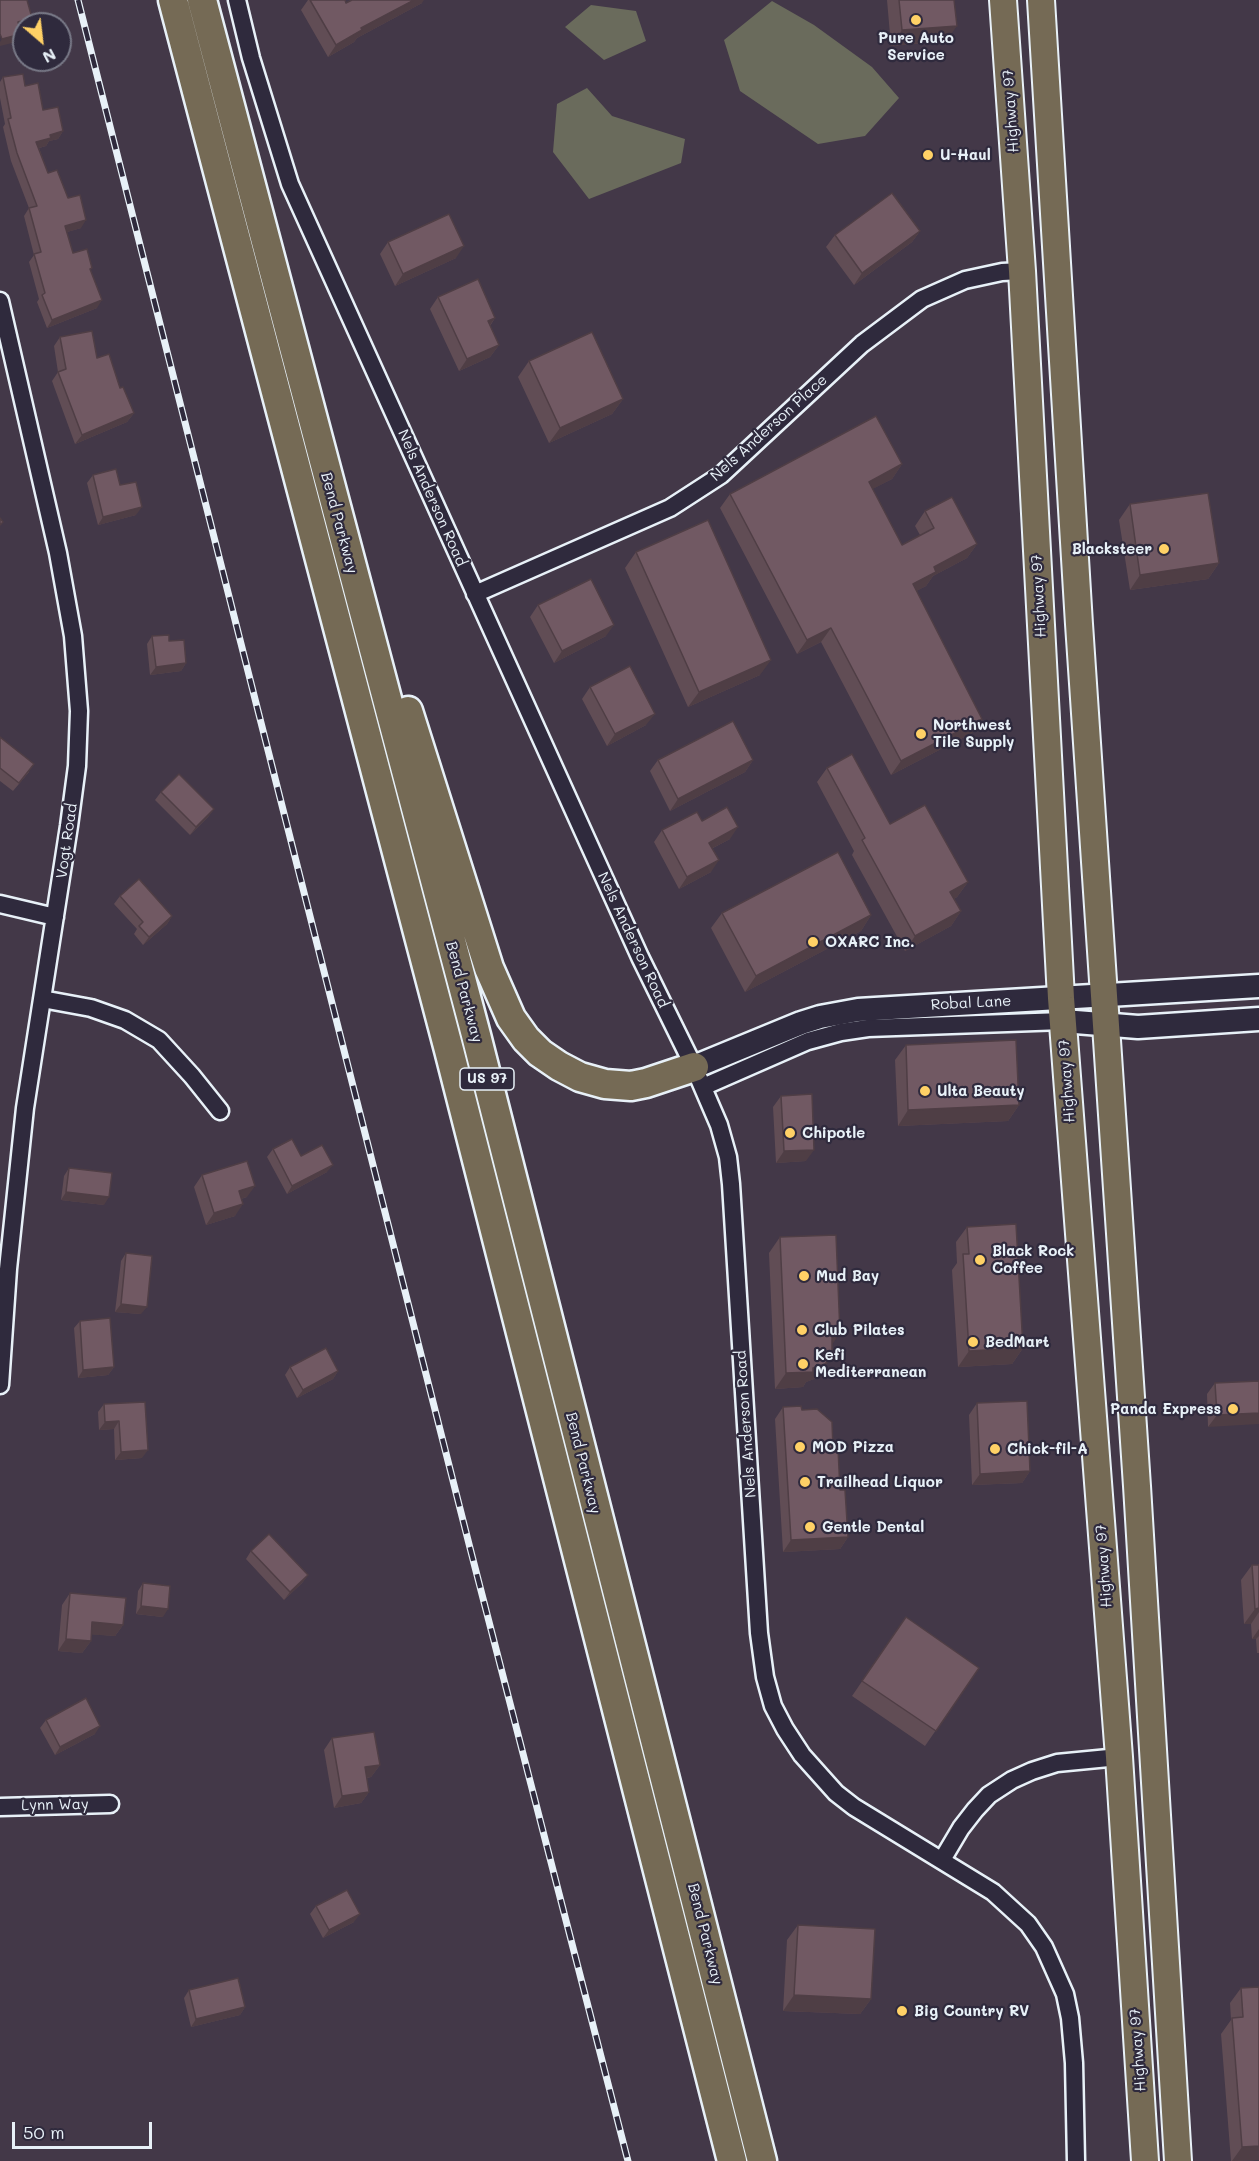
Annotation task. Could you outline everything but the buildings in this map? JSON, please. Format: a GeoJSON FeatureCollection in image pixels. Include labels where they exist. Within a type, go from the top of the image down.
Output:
{"type":"FeatureCollection","features":[{"type":"Feature","properties":{"kind":"highway","name":"Bend Parkway"},"geometry":{"type":"LineString","coordinates":[[173,0],[449,1050],[732,2161]]}},
{"type":"Feature","properties":{"kind":"highway","name":"Bend Parkway"},"geometry":{"type":"LineString","coordinates":[[202,0],[478,1047],[762,2161]]}},
{"type":"Feature","properties":{"kind":"highway"},"geometry":{"type":"LineString","coordinates":[[350,563],[394,666],[489,968],[511,1018],[526,1039],[540,1053],[580,1077],[617,1086],[631,1086],[663,1079],[698,1077]]}},
{"type":"Feature","properties":{"kind":"main road"},"geometry":{"type":"LineString","coordinates":[[1005,0],[1025,86],[1037,252],[1043,262],[1056,270]]}},
{"type":"Feature","properties":{"kind":"main road","name":"Highway 97"},"geometry":{"type":"LineString","coordinates":[[1005,0],[1062,1009],[1119,1757],[1145,2161]]}},
{"type":"Feature","properties":{"kind":"main road"},"geometry":{"type":"LineString","coordinates":[[1041,0],[1056,270],[1178,2161]]}},
{"type":"Feature","properties":{"kind":"main road","name":"Robal Lane"},"geometry":{"type":"LineString","coordinates":[[1062,1009],[1103,995],[1259,986]]}},
{"type":"Feature","properties":{"kind":"main road","name":"Robal Lane"},"geometry":{"type":"LineString","coordinates":[[698,1077],[801,1023],[839,1012],[890,1007],[1062,1009],[1106,1024],[1138,1027],[1259,1019]]}},
{"type":"Feature","properties":{"kind":"street","name":"Nels Anderson Road"},"geometry":{"type":"LineString","coordinates":[[237,0],[251,58],[290,184],[640,957],[719,1125],[728,1157],[731,1184],[759,1633],[765,1677],[773,1706],[784,1729],[802,1755],[836,1793],[854,1807],[993,1892],[1028,1924],[1044,1947],[1057,1972],[1070,2018],[1074,2062],[1076,2161]]}},
{"type":"Feature","properties":{"kind":"street","name":"Nels Anderson Place"},"geometry":{"type":"LineString","coordinates":[[475,594],[670,508],[721,475],[862,344],[922,299],[965,280],[1002,272],[1022,271]]}},
{"type":"Feature","properties":{"kind":"street","name":"Vogt Road"},"geometry":{"type":"LineString","coordinates":[[0,301],[58,553],[73,636],[79,711],[77,766],[25,1108],[16,1186],[0,1385]]}},
{"type":"Feature","properties":{"kind":"street"},"geometry":{"type":"LineString","coordinates":[[0,904],[55,917]]}},
{"type":"Feature","properties":{"kind":"street"},"geometry":{"type":"LineString","coordinates":[[42,999],[91,1008],[125,1020],[159,1040],[220,1111]]}},
{"type":"Feature","properties":{"kind":"street"},"geometry":{"type":"LineString","coordinates":[[942,1860],[975,1810],[989,1795],[1012,1780],[1057,1763],[1119,1757]]}},
{"type":"Feature","properties":{"kind":"street","name":"Lynn Way"},"geometry":{"type":"LineString","coordinates":[[0,1807],[110,1804]]}},
{"type":"Feature","properties":{"kind":"green space"},"geometry":{"type":"Polygon","coordinates":[[[772,1],[814,25],[872,67],[899,98],[865,136],[818,144],[740,91],[724,40],[772,1]]]}},
{"type":"Feature","properties":{"kind":"green space"},"geometry":{"type":"Polygon","coordinates":[[[591,5],[636,11],[646,41],[604,60],[565,27],[591,5]]]}},
{"type":"Feature","properties":{"kind":"green space"},"geometry":{"type":"Polygon","coordinates":[[[587,88],[612,116],[685,139],[681,163],[589,199],[553,152],[557,104],[587,88]]]}},
{"type":"Feature","properties":{"kind":"railway"},"geometry":{"type":"LineString","coordinates":[[78,0],[469,1544],[628,2161]]}},
{"type":"Feature","properties":{"kind":"place","name":"Pure Auto Service"},"geometry":{"type":"Point","coordinates":[916,20]}},
{"type":"Feature","properties":{"kind":"place","name":"U-Haul"},"geometry":{"type":"Point","coordinates":[928,155]}},
{"type":"Feature","properties":{"kind":"place","name":"Blacksteer"},"geometry":{"type":"Point","coordinates":[1164,549]}},
{"type":"Feature","properties":{"kind":"place","name":"Northwest Tile Supply"},"geometry":{"type":"Point","coordinates":[921,734]}},
{"type":"Feature","properties":{"kind":"place","name":"OXARC Inc."},"geometry":{"type":"Point","coordinates":[813,942]}},
{"type":"Feature","properties":{"kind":"place","name":"Ulta Beauty"},"geometry":{"type":"Point","coordinates":[925,1091]}},
{"type":"Feature","properties":{"kind":"place","name":"Chipotle"},"geometry":{"type":"Point","coordinates":[790,1133]}},
{"type":"Feature","properties":{"kind":"place","name":"Black Rock Coffee"},"geometry":{"type":"Point","coordinates":[980,1260]}},
{"type":"Feature","properties":{"kind":"place","name":"Mud Bay"},"geometry":{"type":"Point","coordinates":[804,1276]}},
{"type":"Feature","properties":{"kind":"place","name":"Club Pilates"},"geometry":{"type":"Point","coordinates":[802,1330]}},
{"type":"Feature","properties":{"kind":"place","name":"BedMart"},"geometry":{"type":"Point","coordinates":[973,1342]}},
{"type":"Feature","properties":{"kind":"place","name":"Kefi Mediterranean"},"geometry":{"type":"Point","coordinates":[803,1364]}},
{"type":"Feature","properties":{"kind":"place","name":"Panda Express"},"geometry":{"type":"Point","coordinates":[1233,1409]}},
{"type":"Feature","properties":{"kind":"place","name":"MOD Pizza"},"geometry":{"type":"Point","coordinates":[800,1447]}},
{"type":"Feature","properties":{"kind":"place","name":"Chick-fil-A"},"geometry":{"type":"Point","coordinates":[995,1449]}},
{"type":"Feature","properties":{"kind":"place","name":"Trailhead Liquor"},"geometry":{"type":"Point","coordinates":[805,1482]}},
{"type":"Feature","properties":{"kind":"place","name":"Gentle Dental"},"geometry":{"type":"Point","coordinates":[810,1527]}},
{"type":"Feature","properties":{"kind":"place","name":"Big Country RV"},"geometry":{"type":"Point","coordinates":[902,2011]}}]}
